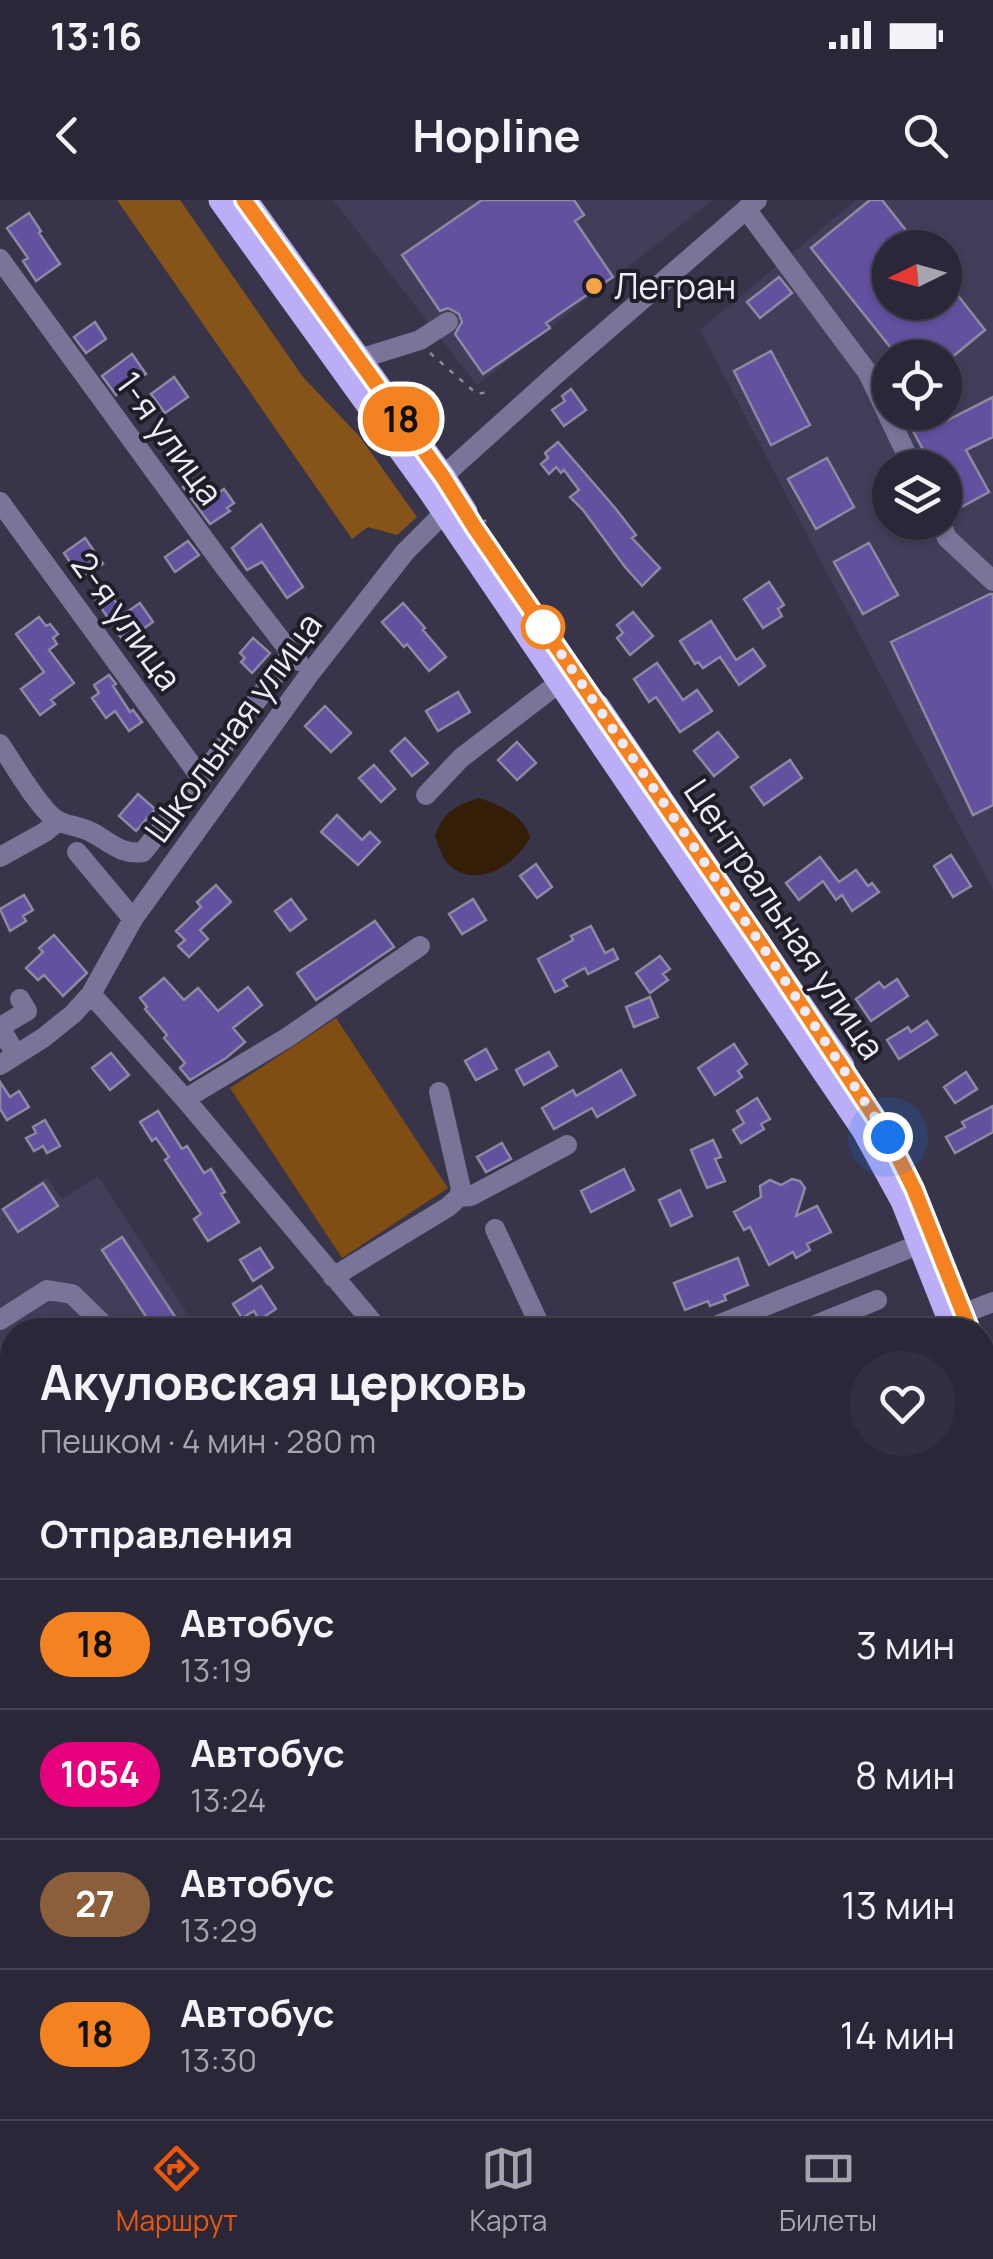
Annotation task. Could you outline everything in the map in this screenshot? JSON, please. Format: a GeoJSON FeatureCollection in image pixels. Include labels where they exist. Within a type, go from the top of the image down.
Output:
{"type":"FeatureCollection","features":[{"type":"Feature","properties":{"kind":"main road"},"geometry":{"type":"LineString","coordinates":[[221,200],[436,483]]}},
{"type":"Feature","properties":{"kind":"main road"},"geometry":{"type":"LineString","coordinates":[[244,200],[360,360],[436,483]]}},
{"type":"Feature","properties":{"kind":"main road","name":"Центральная улица"},"geometry":{"type":"LineString","coordinates":[[436,483],[450,519],[864,1130],[903,1201],[957,1318]]}},
{"type":"Feature","properties":{"kind":"main road","name":"Центральная улица"},"geometry":{"type":"LineString","coordinates":[[436,483],[503,569],[888,1137],[914,1189],[957,1318]]}},
{"type":"Feature","properties":{"kind":"street"},"geometry":{"type":"LineString","coordinates":[[436,483],[752,205],[868,374],[904,450]]}},
{"type":"Feature","properties":{"kind":"street","name":"1-я улица"},"geometry":{"type":"LineString","coordinates":[[0,259],[226,569],[291,653],[311,672]]}},
{"type":"Feature","properties":{"kind":"street"},"geometry":{"type":"LineString","coordinates":[[360,360],[420,340],[448,322]]}},
{"type":"Feature","properties":{"kind":"street","name":"2-я улица"},"geometry":{"type":"LineString","coordinates":[[0,502],[201,778]]}},
{"type":"Feature","properties":{"kind":"street","name":"Школьная улица"},"geometry":{"type":"LineString","coordinates":[[8,1060],[73,1014],[91,994],[133,919],[311,672],[405,552],[450,519]]}},
{"type":"Feature","properties":{"kind":"street"},"geometry":{"type":"LineString","coordinates":[[949,540],[993,582]]}},
{"type":"Feature","properties":{"kind":"street"},"geometry":{"type":"LineString","coordinates":[[0,744],[58,821],[76,824],[114,848],[131,854],[143,852],[291,653]]}},
{"type":"Feature","properties":{"kind":"street"},"geometry":{"type":"LineString","coordinates":[[426,796],[460,758],[560,682]]}},
{"type":"Feature","properties":{"kind":"street"},"geometry":{"type":"LineString","coordinates":[[0,857],[58,821]]}},
{"type":"Feature","properties":{"kind":"street"},"geometry":{"type":"LineString","coordinates":[[77,852],[133,919]]}},
{"type":"Feature","properties":{"kind":"street"},"geometry":{"type":"LineString","coordinates":[[185,1099],[288,1037],[420,946]]}},
{"type":"Feature","properties":{"kind":"street"},"geometry":{"type":"LineString","coordinates":[[91,994],[185,1099],[369,1318]]}},
{"type":"Feature","properties":{"kind":"street"},"geometry":{"type":"LineString","coordinates":[[8,1060],[0,1027],[27,1012],[20,998]]}},
{"type":"Feature","properties":{"kind":"street"},"geometry":{"type":"LineString","coordinates":[[439,1092],[461,1190],[459,1198]]}},
{"type":"Feature","properties":{"kind":"street"},"geometry":{"type":"LineString","coordinates":[[333,1277],[459,1198],[470,1196],[567,1145]]}},
{"type":"Feature","properties":{"kind":"street"},"geometry":{"type":"LineString","coordinates":[[495,1229],[536,1318]]}},
{"type":"Feature","properties":{"kind":"street"},"geometry":{"type":"LineString","coordinates":[[752,1318],[920,1244]]}},
{"type":"Feature","properties":{"kind":"street"},"geometry":{"type":"LineString","coordinates":[[3,1318],[47,1290],[72,1294],[97,1318]]}},
{"type":"Feature","properties":{"kind":"street"},"geometry":{"type":"LineString","coordinates":[[833,1318],[877,1300]]}},
{"type":"Feature","properties":{"kind":"street"},"geometry":{"type":"LineString","coordinates":[[967,1318],[993,1302]]}},
{"type":"Feature","properties":{"kind":"path"},"geometry":{"type":"LineString","coordinates":[[411,342],[424,348],[477,394],[488,392]]}},
{"type":"Feature","properties":{"kind":"shaded area"},"geometry":{"type":"Polygon","coordinates":[[[117,200],[180,200],[303,377],[360,437],[417,517],[397,535],[368,527],[352,539],[117,200]]]}},
{"type":"Feature","properties":{"kind":"shaded area"},"geometry":{"type":"Polygon","coordinates":[[[333,200],[713,200],[477,385],[333,200]]]}},
{"type":"Feature","properties":{"kind":"shaded area"},"geometry":{"type":"Polygon","coordinates":[[[856,200],[993,200],[993,890],[700,330],[856,200]]]}},
{"type":"Feature","properties":{"kind":"shaded area"},"geometry":{"type":"Polygon","coordinates":[[[479,798],[517,817],[530,838],[505,865],[483,875],[472,875],[449,865],[435,836],[451,811],[479,798]]]}},
{"type":"Feature","properties":{"kind":"shaded area"},"geometry":{"type":"Polygon","coordinates":[[[336,1018],[448,1188],[342,1258],[230,1088],[336,1018]]]}},
{"type":"Feature","properties":{"kind":"shaded area"},"geometry":{"type":"Polygon","coordinates":[[[98,1176],[190,1318],[0,1318],[0,1209],[47,1177],[62,1199],[98,1176]]]}},
{"type":"Feature","properties":{"kind":"building"},"geometry":{"type":"Polygon","coordinates":[[[482,200],[574,200],[584,215],[575,221],[613,277],[546,323],[550,328],[483,374],[455,334],[462,322],[459,314],[448,308],[440,311],[402,255],[482,200]]]}},
{"type":"Feature","properties":{"kind":"building"},"geometry":{"type":"Polygon","coordinates":[[[870,200],[882,200],[906,230],[872,230],[872,320],[962,320],[962,301],[985,330],[962,349],[962,340],[885,340],[811,248],[870,200]]]}},
{"type":"Feature","properties":{"kind":"building"},"geometry":{"type":"Polygon","coordinates":[[[29,213],[60,264],[36,281],[23,261],[28,258],[7,228],[29,213]]]}},
{"type":"Feature","properties":{"kind":"building"},"geometry":{"type":"Polygon","coordinates":[[[779,277],[792,293],[760,318],[747,302],[779,277]]]}},
{"type":"Feature","properties":{"kind":"building"},"geometry":{"type":"Polygon","coordinates":[[[95,322],[106,339],[86,353],[74,337],[95,322]]]}},
{"type":"Feature","properties":{"kind":"building"},"geometry":{"type":"Polygon","coordinates":[[[771,351],[810,425],[771,445],[734,371],[771,351]]]}},
{"type":"Feature","properties":{"kind":"building"},"geometry":{"type":"Polygon","coordinates":[[[132,354],[146,374],[116,395],[102,376],[132,354]]]}},
{"type":"Feature","properties":{"kind":"building"},"geometry":{"type":"Polygon","coordinates":[[[174,377],[188,397],[165,413],[151,394],[174,377]]]}},
{"type":"Feature","properties":{"kind":"building"},"geometry":{"type":"Polygon","coordinates":[[[571,389],[586,410],[564,426],[552,410],[565,401],[562,396],[571,389]]]}},
{"type":"Feature","properties":{"kind":"building"},"geometry":{"type":"Polygon","coordinates":[[[993,397],[993,437],[966,450],[989,492],[962,507],[962,450],[923,450],[912,430],[962,430],[962,413],[993,397]]]}},
{"type":"Feature","properties":{"kind":"building"},"geometry":{"type":"Polygon","coordinates":[[[558,442],[660,568],[642,586],[570,497],[579,490],[564,470],[561,473],[556,467],[549,474],[541,464],[548,458],[545,453],[558,442]]]}},
{"type":"Feature","properties":{"kind":"building"},"geometry":{"type":"Polygon","coordinates":[[[827,458],[854,507],[816,529],[788,479],[827,458]]]}},
{"type":"Feature","properties":{"kind":"building"},"geometry":{"type":"Polygon","coordinates":[[[202,474],[216,494],[224,489],[234,503],[227,508],[230,511],[210,524],[183,487],[202,474]]]}},
{"type":"Feature","properties":{"kind":"building"},"geometry":{"type":"Polygon","coordinates":[[[261,524],[303,587],[287,598],[262,562],[247,570],[232,548],[261,524]]]}},
{"type":"Feature","properties":{"kind":"building"},"geometry":{"type":"Polygon","coordinates":[[[85,538],[103,564],[81,579],[64,553],[85,538]]]}},
{"type":"Feature","properties":{"kind":"building"},"geometry":{"type":"Polygon","coordinates":[[[188,541],[199,555],[175,572],[165,557],[188,541]]]}},
{"type":"Feature","properties":{"kind":"building"},"geometry":{"type":"Polygon","coordinates":[[[869,543],[898,595],[863,614],[834,562],[869,543]]]}},
{"type":"Feature","properties":{"kind":"building"},"geometry":{"type":"Polygon","coordinates":[[[769,582],[784,605],[778,609],[782,616],[763,628],[744,599],[769,582]]]}},
{"type":"Feature","properties":{"kind":"building"},"geometry":{"type":"Polygon","coordinates":[[[108,591],[124,614],[140,603],[153,622],[124,642],[96,600],[108,591]]]}},
{"type":"Feature","properties":{"kind":"building"},"geometry":{"type":"Polygon","coordinates":[[[990,594],[993,805],[973,815],[891,642],[990,594]]]}},
{"type":"Feature","properties":{"kind":"building"},"geometry":{"type":"Polygon","coordinates":[[[403,603],[446,657],[429,671],[382,622],[403,603]]]}},
{"type":"Feature","properties":{"kind":"building"},"geometry":{"type":"Polygon","coordinates":[[[633,612],[653,636],[630,655],[617,638],[623,633],[617,625],[633,612]]]}},
{"type":"Feature","properties":{"kind":"building"},"geometry":{"type":"Polygon","coordinates":[[[39,617],[58,634],[53,638],[57,644],[49,650],[74,683],[51,700],[55,704],[40,715],[21,689],[44,672],[16,634],[39,617]]]}},
{"type":"Feature","properties":{"kind":"building"},"geometry":{"type":"Polygon","coordinates":[[[711,621],[736,660],[753,649],[765,666],[739,685],[720,657],[703,668],[698,662],[695,664],[680,641],[711,621]]]}},
{"type":"Feature","properties":{"kind":"building"},"geometry":{"type":"Polygon","coordinates":[[[253,638],[270,653],[252,673],[241,662],[245,658],[240,653],[253,638]]]}},
{"type":"Feature","properties":{"kind":"building"},"geometry":{"type":"Polygon","coordinates":[[[657,663],[683,700],[697,690],[712,711],[680,732],[656,697],[649,702],[634,679],[657,663]]]}},
{"type":"Feature","properties":{"kind":"building"},"geometry":{"type":"Polygon","coordinates":[[[109,675],[130,712],[133,710],[142,722],[129,731],[115,711],[106,718],[92,698],[99,693],[94,685],[109,675]]]}},
{"type":"Feature","properties":{"kind":"building"},"geometry":{"type":"Polygon","coordinates":[[[458,692],[470,712],[438,731],[426,711],[458,692]]]}},
{"type":"Feature","properties":{"kind":"building"},"geometry":{"type":"Polygon","coordinates":[[[325,706],[351,733],[331,752],[305,726],[325,706]]]}},
{"type":"Feature","properties":{"kind":"building"},"geometry":{"type":"Polygon","coordinates":[[[718,732],[738,757],[714,776],[694,751],[718,732]]]}},
{"type":"Feature","properties":{"kind":"building"},"geometry":{"type":"Polygon","coordinates":[[[405,738],[428,763],[412,776],[391,751],[405,738]]]}},
{"type":"Feature","properties":{"kind":"building"},"geometry":{"type":"Polygon","coordinates":[[[517,742],[536,763],[517,780],[498,760],[517,742]]]}},
{"type":"Feature","properties":{"kind":"building"},"geometry":{"type":"Polygon","coordinates":[[[790,760],[802,778],[764,805],[751,787],[790,760]]]}},
{"type":"Feature","properties":{"kind":"building"},"geometry":{"type":"Polygon","coordinates":[[[374,765],[395,789],[381,802],[359,778],[374,765]]]}},
{"type":"Feature","properties":{"kind":"building"},"geometry":{"type":"Polygon","coordinates":[[[138,794],[155,809],[136,831],[119,816],[138,794]]]}},
{"type":"Feature","properties":{"kind":"building"},"geometry":{"type":"Polygon","coordinates":[[[337,815],[362,840],[370,832],[380,842],[358,865],[321,832],[337,815]]]}},
{"type":"Feature","properties":{"kind":"building"},"geometry":{"type":"Polygon","coordinates":[[[951,855],[971,886],[953,897],[934,866],[951,855]]]}},
{"type":"Feature","properties":{"kind":"building"},"geometry":{"type":"Polygon","coordinates":[[[820,857],[839,882],[856,870],[868,886],[872,883],[879,892],[852,911],[842,895],[836,900],[823,881],[799,900],[786,883],[820,857]]]}},
{"type":"Feature","properties":{"kind":"building"},"geometry":{"type":"Polygon","coordinates":[[[536,864],[552,887],[537,898],[520,876],[536,864]]]}},
{"type":"Feature","properties":{"kind":"building"},"geometry":{"type":"Polygon","coordinates":[[[216,885],[231,902],[200,930],[208,939],[189,957],[178,946],[185,940],[176,931],[201,907],[197,902],[216,885]]]}},
{"type":"Feature","properties":{"kind":"building"},"geometry":{"type":"Polygon","coordinates":[[[24,895],[33,910],[23,916],[26,921],[10,931],[0,909],[24,895]]]}},
{"type":"Feature","properties":{"kind":"building"},"geometry":{"type":"Polygon","coordinates":[[[291,899],[306,919],[290,931],[275,911],[291,899]]]}},
{"type":"Feature","properties":{"kind":"building"},"geometry":{"type":"Polygon","coordinates":[[[473,899],[486,920],[462,934],[449,914],[473,899]]]}},
{"type":"Feature","properties":{"kind":"building"},"geometry":{"type":"Polygon","coordinates":[[[375,921],[394,947],[316,1000],[297,973],[375,921]]]}},
{"type":"Feature","properties":{"kind":"building"},"geometry":{"type":"Polygon","coordinates":[[[591,926],[605,953],[613,949],[618,959],[588,974],[585,968],[563,980],[567,986],[555,992],[538,959],[591,926]]]}},
{"type":"Feature","properties":{"kind":"building"},"geometry":{"type":"Polygon","coordinates":[[[54,935],[87,973],[63,996],[44,975],[38,980],[26,968],[43,952],[39,948],[54,935]]]}},
{"type":"Feature","properties":{"kind":"building"},"geometry":{"type":"Polygon","coordinates":[[[660,956],[670,969],[663,974],[668,980],[650,993],[636,973],[660,956]]]}},
{"type":"Feature","properties":{"kind":"building"},"geometry":{"type":"Polygon","coordinates":[[[164,978],[184,1000],[198,988],[218,1011],[248,987],[262,1005],[233,1028],[245,1042],[190,1080],[180,1068],[185,1063],[164,1038],[167,1035],[140,998],[164,978]]]}},
{"type":"Feature","properties":{"kind":"building"},"geometry":{"type":"Polygon","coordinates":[[[897,979],[908,996],[871,1021],[856,999],[879,982],[884,988],[897,979]]]}},
{"type":"Feature","properties":{"kind":"building"},"geometry":{"type":"Polygon","coordinates":[[[650,997],[658,1017],[634,1027],[626,1007],[650,997]]]}},
{"type":"Feature","properties":{"kind":"building"},"geometry":{"type":"Polygon","coordinates":[[[927,1021],[937,1035],[899,1059],[887,1040],[908,1027],[911,1032],[927,1021]]]}},
{"type":"Feature","properties":{"kind":"building"},"geometry":{"type":"Polygon","coordinates":[[[734,1044],[747,1064],[738,1071],[742,1077],[715,1095],[698,1068],[734,1044]]]}},
{"type":"Feature","properties":{"kind":"building"},"geometry":{"type":"Polygon","coordinates":[[[486,1049],[497,1069],[476,1080],[465,1061],[486,1049]]]}},
{"type":"Feature","properties":{"kind":"building"},"geometry":{"type":"Polygon","coordinates":[[[549,1052],[557,1066],[524,1085],[516,1070],[549,1052]]]}},
{"type":"Feature","properties":{"kind":"building"},"geometry":{"type":"Polygon","coordinates":[[[111,1053],[129,1075],[110,1090],[92,1068],[111,1053]]]}},
{"type":"Feature","properties":{"kind":"building"},"geometry":{"type":"Polygon","coordinates":[[[621,1070],[635,1095],[597,1117],[592,1108],[554,1129],[542,1108],[573,1090],[576,1096],[621,1070]]]}},
{"type":"Feature","properties":{"kind":"building"},"geometry":{"type":"Polygon","coordinates":[[[966,1072],[977,1089],[955,1103],[944,1087],[966,1072]]]}},
{"type":"Feature","properties":{"kind":"building"},"geometry":{"type":"Polygon","coordinates":[[[0,1082],[10,1097],[19,1091],[29,1107],[7,1120],[0,1109],[0,1082]]]}},
{"type":"Feature","properties":{"kind":"building"},"geometry":{"type":"Polygon","coordinates":[[[757,1098],[770,1119],[761,1124],[764,1129],[741,1143],[733,1130],[744,1123],[737,1111],[757,1098]]]}},
{"type":"Feature","properties":{"kind":"building"},"geometry":{"type":"Polygon","coordinates":[[[993,1106],[993,1132],[955,1153],[946,1137],[965,1127],[962,1122],[993,1106]]]}},
{"type":"Feature","properties":{"kind":"building"},"geometry":{"type":"Polygon","coordinates":[[[158,1111],[182,1149],[187,1146],[204,1173],[211,1169],[239,1222],[208,1241],[194,1219],[201,1214],[165,1160],[169,1157],[140,1122],[158,1111]]]}},
{"type":"Feature","properties":{"kind":"building"},"geometry":{"type":"Polygon","coordinates":[[[45,1120],[60,1146],[47,1153],[43,1146],[34,1151],[26,1138],[36,1133],[33,1127],[45,1120]]]}},
{"type":"Feature","properties":{"kind":"building"},"geometry":{"type":"Polygon","coordinates":[[[713,1140],[721,1157],[715,1159],[725,1181],[707,1188],[691,1150],[713,1140]]]}},
{"type":"Feature","properties":{"kind":"building"},"geometry":{"type":"Polygon","coordinates":[[[502,1143],[511,1159],[486,1172],[477,1157],[502,1143]]]}},
{"type":"Feature","properties":{"kind":"building"},"geometry":{"type":"Polygon","coordinates":[[[624,1169],[634,1190],[591,1212],[581,1191],[624,1169]]]}},
{"type":"Feature","properties":{"kind":"building"},"geometry":{"type":"Polygon","coordinates":[[[792,1179],[805,1188],[796,1216],[817,1206],[831,1232],[807,1244],[810,1250],[796,1258],[793,1252],[769,1265],[750,1227],[744,1230],[734,1212],[761,1197],[760,1186],[770,1180],[781,1185],[792,1179]]]}},
{"type":"Feature","properties":{"kind":"building"},"geometry":{"type":"Polygon","coordinates":[[[43,1183],[58,1206],[18,1232],[3,1209],[43,1183]]]}},
{"type":"Feature","properties":{"kind":"building"},"geometry":{"type":"Polygon","coordinates":[[[680,1190],[692,1216],[671,1226],[659,1200],[680,1190]]]}},
{"type":"Feature","properties":{"kind":"building"},"geometry":{"type":"Polygon","coordinates":[[[122,1237],[176,1318],[147,1318],[102,1250],[122,1237]]]}},
{"type":"Feature","properties":{"kind":"building"},"geometry":{"type":"Polygon","coordinates":[[[260,1248],[273,1268],[253,1281],[240,1260],[260,1248]]]}},
{"type":"Feature","properties":{"kind":"building"},"geometry":{"type":"Polygon","coordinates":[[[738,1258],[748,1285],[724,1295],[726,1300],[710,1306],[708,1301],[685,1310],[674,1283],[738,1258]]]}},
{"type":"Feature","properties":{"kind":"building"},"geometry":{"type":"Polygon","coordinates":[[[261,1286],[276,1309],[262,1318],[254,1311],[242,1318],[233,1304],[261,1286]]]}},
{"type":"Feature","properties":{"kind":"bus line","name":"18"},"geometry":{"type":"LineString","coordinates":[[244,200],[443,477],[859,1091],[914,1189],[965,1318]]}},
{"type":"Feature","properties":{"kind":"place","name":"Легран"},"geometry":{"type":"Point","coordinates":[594,286]}},
{"type":"Feature","properties":{"kind":"route"},"geometry":{"type":"LineString","coordinates":[[543,627],[888,1137]]}}]}
